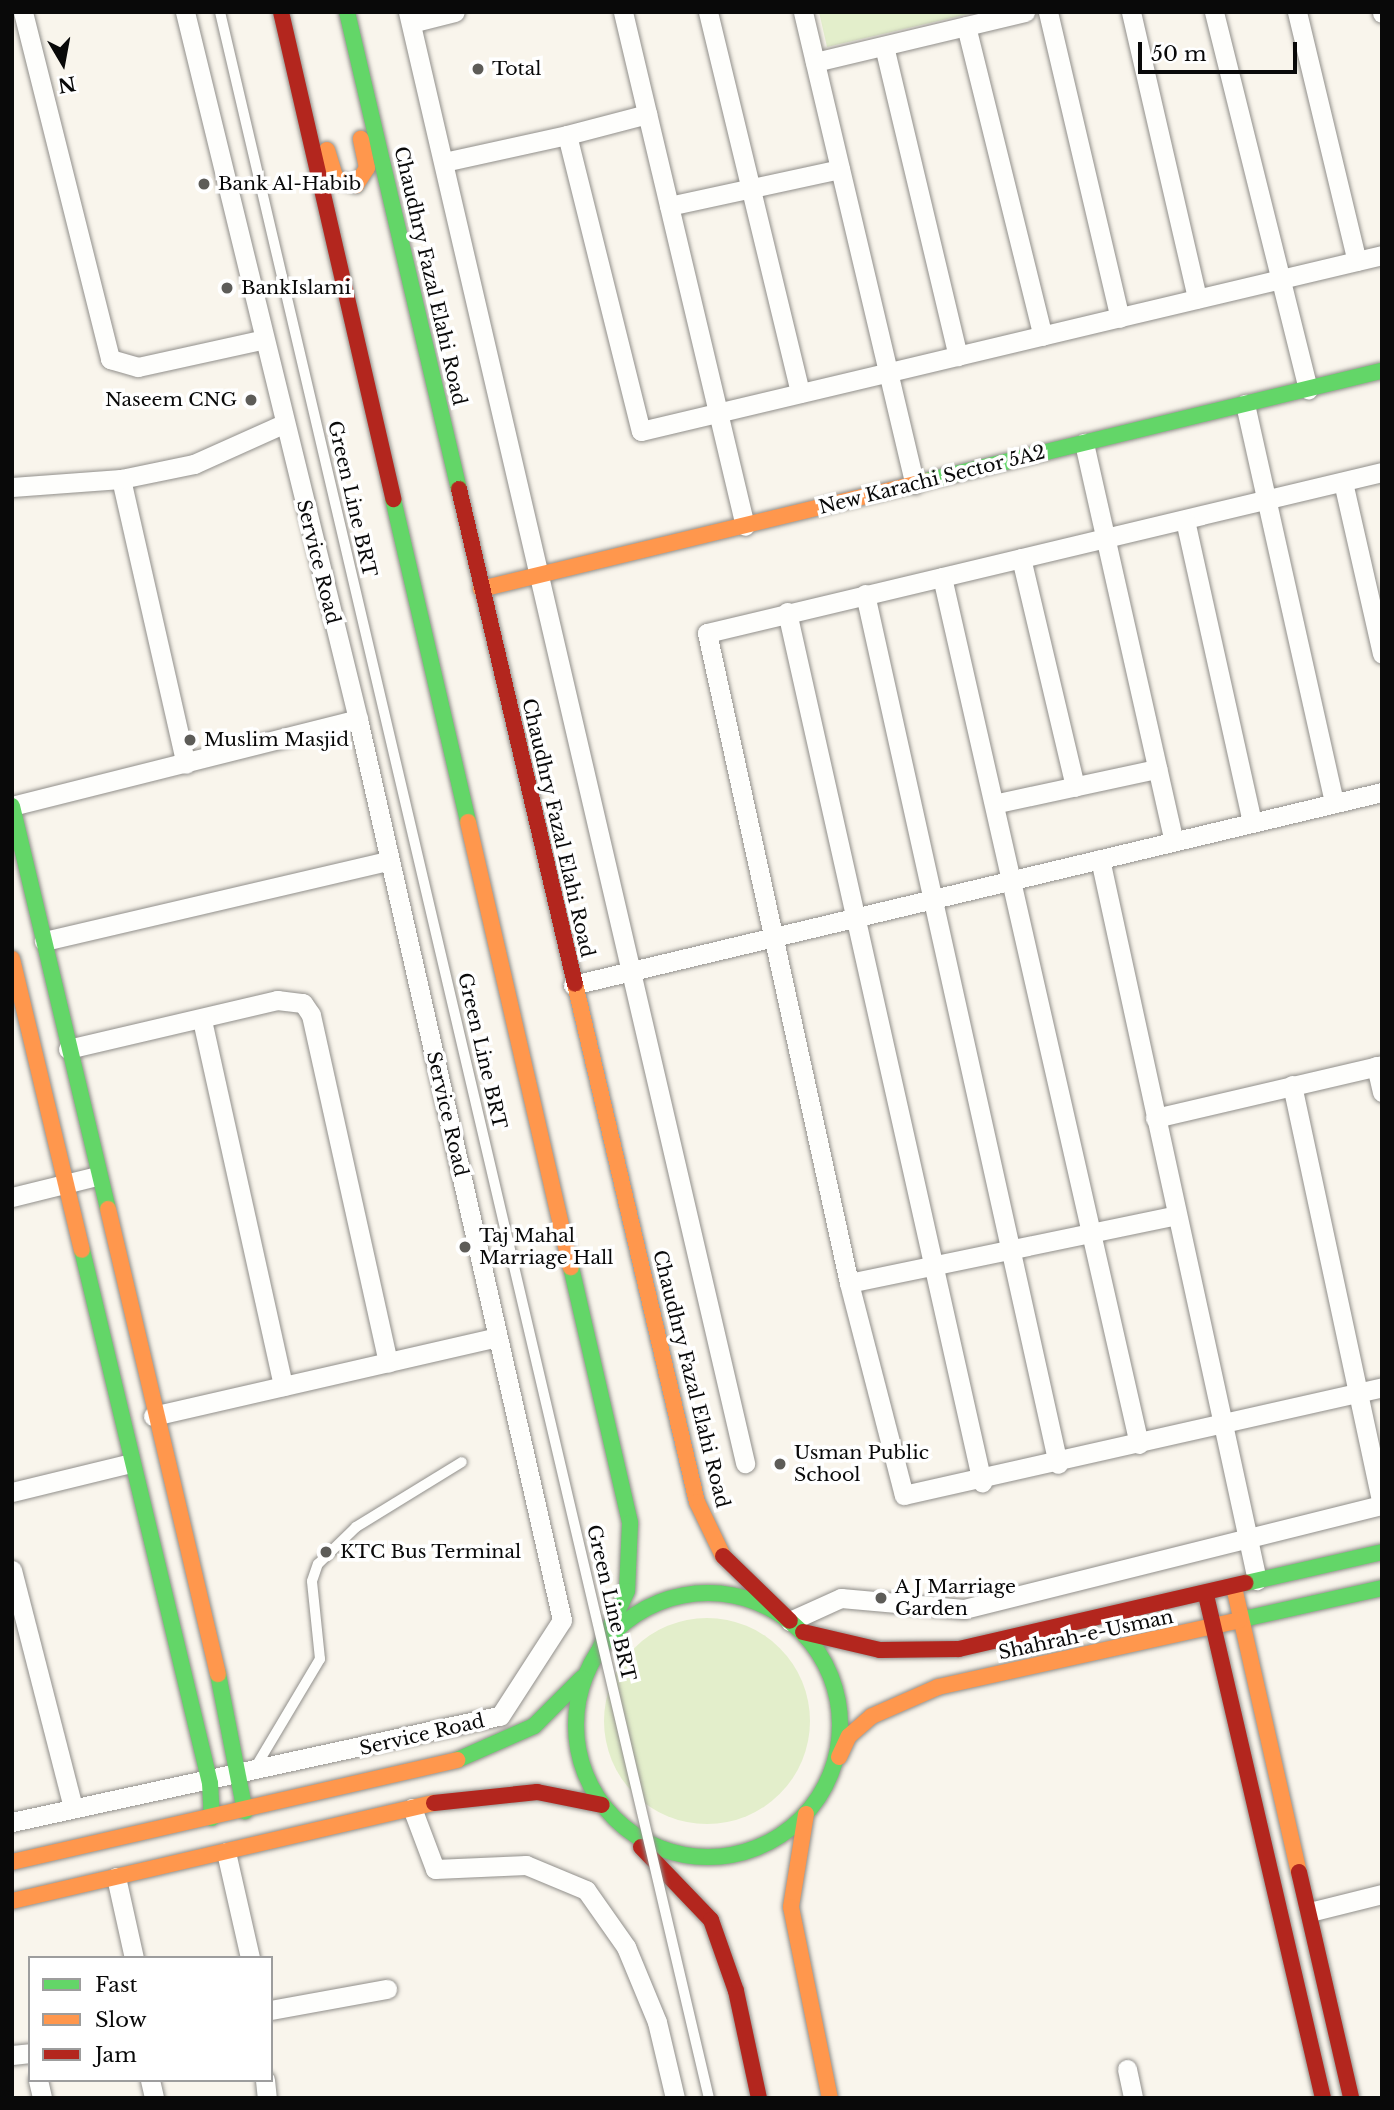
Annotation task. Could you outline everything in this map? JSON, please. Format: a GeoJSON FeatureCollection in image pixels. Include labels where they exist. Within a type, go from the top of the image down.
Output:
{"type":"FeatureCollection","features":[{"type":"Feature","properties":{"kind":"main road"},"geometry":{"type":"LineString","coordinates":[[12,1862],[328,1791],[509,1742],[534,1726],[584,1675],[627,1591],[630,1523],[281,12]]}},
{"type":"Feature","properties":{"kind":"main road"},"geometry":{"type":"LineString","coordinates":[[294,12],[332,168],[350,186],[365,178],[368,168],[331,12]]}},
{"type":"Feature","properties":{"kind":"main road","name":"Chaudhry Fazal Elahi Road"},"geometry":{"type":"LineString","coordinates":[[347,12],[573,985],[697,1502],[716,1549],[796,1627]]}},
{"type":"Feature","properties":{"kind":"main road","name":"New Karachi Sector 5A2"},"geometry":{"type":"LineString","coordinates":[[481,589],[1382,371]]}},
{"type":"Feature","properties":{"kind":"main road"},"geometry":{"type":"LineString","coordinates":[[12,806],[153,1416],[247,1774],[245,1811]]}},
{"type":"Feature","properties":{"kind":"main road"},"geometry":{"type":"LineString","coordinates":[[12,961],[210,1783],[212,1818]]}},
{"type":"Feature","properties":{"kind":"main road","name":"Shahrah-e-Usman"},"geometry":{"type":"LineString","coordinates":[[796,1627],[918,1653],[1061,1629],[1382,1552]]}},
{"type":"Feature","properties":{"kind":"main road"},"geometry":{"type":"LineString","coordinates":[[1234,1587],[1351,2098]]}},
{"type":"Feature","properties":{"kind":"main road","name":"Shahrah-e-Usman"},"geometry":{"type":"LineString","coordinates":[[832,1772],[849,1736],[905,1698],[1214,1630],[1382,1588]]}},
{"type":"Feature","properties":{"kind":"main road"},"geometry":{"type":"LineString","coordinates":[[600,1648],[625,1622],[689,1594],[759,1603],[796,1627],[825,1663],[838,1698],[840,1735],[832,1772],[806,1814],[791,1907],[830,2098]]}},
{"type":"Feature","properties":{"kind":"main road"},"geometry":{"type":"LineString","coordinates":[[1206,1595],[1323,2098]]}},
{"type":"Feature","properties":{"kind":"main road"},"geometry":{"type":"LineString","coordinates":[[584,1675],[576,1742],[602,1805],[711,1920],[736,1991],[759,2098]]}},
{"type":"Feature","properties":{"kind":"main road"},"geometry":{"type":"LineString","coordinates":[[328,1791],[336,1826]]}},
{"type":"Feature","properties":{"kind":"main road"},"geometry":{"type":"LineString","coordinates":[[12,1901],[412,1808],[499,1792],[602,1805]]}},
{"type":"Feature","properties":{"kind":"main road"},"geometry":{"type":"LineString","coordinates":[[624,1828],[652,1845],[717,1857],[750,1850],[806,1814]]}},
{"type":"Feature","properties":{"kind":"street"},"geometry":{"type":"LineString","coordinates":[[23,12],[110,359],[138,367],[261,340]]}},
{"type":"Feature","properties":{"kind":"street","name":"Service Road"},"geometry":{"type":"LineString","coordinates":[[12,1822],[210,1783],[500,1716],[557,1631],[562,1608],[497,1337],[358,719],[261,340],[186,12]]}},
{"type":"Feature","properties":{"kind":"street"},"geometry":{"type":"LineString","coordinates":[[455,12],[410,17],[635,971],[745,1463]]}},
{"type":"Feature","properties":{"kind":"street"},"geometry":{"type":"LineString","coordinates":[[623,12],[745,526]]}},
{"type":"Feature","properties":{"kind":"street"},"geometry":{"type":"LineString","coordinates":[[708,12],[800,393]]}},
{"type":"Feature","properties":{"kind":"street"},"geometry":{"type":"LineString","coordinates":[[803,12],[915,484]]}},
{"type":"Feature","properties":{"kind":"street"},"geometry":{"type":"LineString","coordinates":[[815,62],[1025,12]]}},
{"type":"Feature","properties":{"kind":"street"},"geometry":{"type":"LineString","coordinates":[[1048,12],[1120,318]]}},
{"type":"Feature","properties":{"kind":"street"},"geometry":{"type":"LineString","coordinates":[[1131,12],[1197,299]]}},
{"type":"Feature","properties":{"kind":"street"},"geometry":{"type":"LineString","coordinates":[[1214,12],[1283,279],[1308,389]]}},
{"type":"Feature","properties":{"kind":"street"},"geometry":{"type":"LineString","coordinates":[[1297,12],[1357,261]]}},
{"type":"Feature","properties":{"kind":"street"},"geometry":{"type":"LineString","coordinates":[[966,26],[1043,336]]}},
{"type":"Feature","properties":{"kind":"street"},"geometry":{"type":"LineString","coordinates":[[884,46],[958,356]]}},
{"type":"Feature","properties":{"kind":"street"},"geometry":{"type":"LineString","coordinates":[[444,162],[647,114]]}},
{"type":"Feature","properties":{"kind":"street"},"geometry":{"type":"LineString","coordinates":[[567,135],[641,431],[1382,255]]}},
{"type":"Feature","properties":{"kind":"street"},"geometry":{"type":"LineString","coordinates":[[669,206],[840,169]]}},
{"type":"Feature","properties":{"kind":"street"},"geometry":{"type":"LineString","coordinates":[[1245,404],[1334,803]]}},
{"type":"Feature","properties":{"kind":"street"},"geometry":{"type":"LineString","coordinates":[[12,487],[121,479],[194,464],[283,424]]}},
{"type":"Feature","properties":{"kind":"street"},"geometry":{"type":"LineString","coordinates":[[1084,443],[1103,538],[1174,841]]}},
{"type":"Feature","properties":{"kind":"street"},"geometry":{"type":"LineString","coordinates":[[1382,472],[707,633],[776,936],[849,1283],[898,1488],[913,1496],[982,1482],[1382,1387]]}},
{"type":"Feature","properties":{"kind":"street"},"geometry":{"type":"LineString","coordinates":[[121,479],[186,764]]}},
{"type":"Feature","properties":{"kind":"street"},"geometry":{"type":"LineString","coordinates":[[1343,482],[1382,654]]}},
{"type":"Feature","properties":{"kind":"street"},"geometry":{"type":"LineString","coordinates":[[1185,520],[1252,823]]}},
{"type":"Feature","properties":{"kind":"street"},"geometry":{"type":"LineString","coordinates":[[1021,558],[1075,787]]}},
{"type":"Feature","properties":{"kind":"street"},"geometry":{"type":"LineString","coordinates":[[942,577],[998,803],[1139,1444]]}},
{"type":"Feature","properties":{"kind":"street"},"geometry":{"type":"LineString","coordinates":[[865,594],[1058,1464]]}},
{"type":"Feature","properties":{"kind":"street"},"geometry":{"type":"LineString","coordinates":[[787,612],[931,1266],[982,1482]]}},
{"type":"Feature","properties":{"kind":"street"},"geometry":{"type":"LineString","coordinates":[[12,806],[358,719]]}},
{"type":"Feature","properties":{"kind":"street"},"geometry":{"type":"LineString","coordinates":[[998,803],[1157,769]]}},
{"type":"Feature","properties":{"kind":"street"},"geometry":{"type":"LineString","coordinates":[[573,985],[1382,792]]}},
{"type":"Feature","properties":{"kind":"street"},"geometry":{"type":"LineString","coordinates":[[1100,859],[1221,1425],[1257,1580]]}},
{"type":"Feature","properties":{"kind":"street"},"geometry":{"type":"LineString","coordinates":[[44,941],[389,861]]}},
{"type":"Feature","properties":{"kind":"street"},"geometry":{"type":"LineString","coordinates":[[68,1049],[202,1020],[277,1000],[303,1003],[311,1015],[388,1363]]}},
{"type":"Feature","properties":{"kind":"street"},"geometry":{"type":"LineString","coordinates":[[202,1020],[283,1386]]}},
{"type":"Feature","properties":{"kind":"street"},"geometry":{"type":"LineString","coordinates":[[1156,1118],[1379,1065],[1382,1092]]}},
{"type":"Feature","properties":{"kind":"street"},"geometry":{"type":"LineString","coordinates":[[796,1627],[841,1598],[964,1609],[1382,1505],[1292,1086]]}},
{"type":"Feature","properties":{"kind":"street"},"geometry":{"type":"LineString","coordinates":[[12,1197],[97,1176]]}},
{"type":"Feature","properties":{"kind":"street"},"geometry":{"type":"LineString","coordinates":[[849,1283],[1176,1215]]}},
{"type":"Feature","properties":{"kind":"street"},"geometry":{"type":"LineString","coordinates":[[153,1416],[497,1337]]}},
{"type":"Feature","properties":{"kind":"street"},"geometry":{"type":"LineString","coordinates":[[12,1492],[131,1463]]}},
{"type":"Feature","properties":{"kind":"street"},"geometry":{"type":"LineString","coordinates":[[12,1570],[73,1808]]}},
{"type":"Feature","properties":{"kind":"street"},"geometry":{"type":"LineString","coordinates":[[412,1808],[435,1869],[526,1865],[586,1890],[626,1947],[657,2022],[674,2098]]}},
{"type":"Feature","properties":{"kind":"street"},"geometry":{"type":"LineString","coordinates":[[226,1852],[250,1956]]}},
{"type":"Feature","properties":{"kind":"street"},"geometry":{"type":"LineString","coordinates":[[117,1877],[134,1956]]}},
{"type":"Feature","properties":{"kind":"street"},"geometry":{"type":"LineString","coordinates":[[1310,1912],[1382,1894]]}},
{"type":"Feature","properties":{"kind":"street"},"geometry":{"type":"LineString","coordinates":[[273,2010],[387,1989]]}},
{"type":"Feature","properties":{"kind":"street"},"geometry":{"type":"LineString","coordinates":[[1127,2069],[1133,2098]]}},
{"type":"Feature","properties":{"kind":"lane","name":"Green Line BRT"},"geometry":{"type":"LineString","coordinates":[[220,12],[709,2098]]}},
{"type":"Feature","properties":{"kind":"lane"},"geometry":{"type":"LineString","coordinates":[[247,1774],[320,1659],[312,1581],[318,1564],[356,1527],[462,1462]]}},
{"type":"Feature","properties":{"kind":"green space"},"geometry":{"type":"Polygon","coordinates":[[[819,12],[977,12],[827,47],[819,12]]]}},
{"type":"Feature","properties":{"kind":"green space"},"geometry":{"type":"Polygon","coordinates":[[[707,1618],[746,1626],[780,1648],[802,1682],[810,1721],[802,1760],[780,1794],[746,1816],[707,1824],[668,1816],[634,1794],[612,1760],[604,1721],[612,1682],[634,1648],[668,1626],[707,1618]]]}},
{"type":"Feature","properties":{"kind":"traffic: fast"},"geometry":{"type":"LineString","coordinates":[[347,12],[459,489]]}},
{"type":"Feature","properties":{"kind":"traffic: fast"},"geometry":{"type":"LineString","coordinates":[[926,481],[1382,371]]}},
{"type":"Feature","properties":{"kind":"traffic: fast"},"geometry":{"type":"LineString","coordinates":[[393,499],[468,822]]}},
{"type":"Feature","properties":{"kind":"traffic: fast"},"geometry":{"type":"LineString","coordinates":[[12,806],[108,1209]]}},
{"type":"Feature","properties":{"kind":"traffic: fast"},"geometry":{"type":"LineString","coordinates":[[82,1250],[210,1783],[212,1818]]}},
{"type":"Feature","properties":{"kind":"traffic: fast"},"geometry":{"type":"LineString","coordinates":[[571,1267],[630,1523],[627,1591],[600,1648]]}},
{"type":"Feature","properties":{"kind":"traffic: fast"},"geometry":{"type":"LineString","coordinates":[[1246,1583],[1382,1552]]}},
{"type":"Feature","properties":{"kind":"traffic: fast"},"geometry":{"type":"LineString","coordinates":[[1239,1620],[1382,1588]]}},
{"type":"Feature","properties":{"kind":"traffic: fast"},"geometry":{"type":"LineString","coordinates":[[708,1593],[734,1596],[758,1603],[792,1623],[810,1641],[830,1675],[837,1699],[840,1725],[837,1751],[830,1775],[810,1809],[792,1827],[758,1847],[734,1854],[708,1857],[682,1854],[658,1847],[624,1827],[606,1809],[586,1775],[579,1751],[576,1725],[579,1699],[586,1675],[606,1641],[624,1623],[658,1603],[682,1596],[708,1593]]}},
{"type":"Feature","properties":{"kind":"traffic: fast"},"geometry":{"type":"LineString","coordinates":[[218,1674],[245,1811]]}},
{"type":"Feature","properties":{"kind":"traffic: fast"},"geometry":{"type":"LineString","coordinates":[[457,1760],[534,1726],[582,1678]]}},
{"type":"Feature","properties":{"kind":"traffic: slow"},"geometry":{"type":"LineString","coordinates":[[327,150],[336,179],[356,185],[367,168],[361,139]]}},
{"type":"Feature","properties":{"kind":"traffic: slow"},"geometry":{"type":"LineString","coordinates":[[481,589],[926,481]]}},
{"type":"Feature","properties":{"kind":"traffic: slow"},"geometry":{"type":"LineString","coordinates":[[468,822],[571,1267]]}},
{"type":"Feature","properties":{"kind":"traffic: slow"},"geometry":{"type":"LineString","coordinates":[[12,959],[82,1250]]}},
{"type":"Feature","properties":{"kind":"traffic: slow"},"geometry":{"type":"LineString","coordinates":[[575,984],[697,1502],[723,1556]]}},
{"type":"Feature","properties":{"kind":"traffic: slow"},"geometry":{"type":"LineString","coordinates":[[108,1209],[218,1674]]}},
{"type":"Feature","properties":{"kind":"traffic: slow"},"geometry":{"type":"LineString","coordinates":[[1234,1587],[1299,1872]]}},
{"type":"Feature","properties":{"kind":"traffic: slow"},"geometry":{"type":"LineString","coordinates":[[839,1757],[849,1736],[872,1716],[938,1687],[1239,1620]]}},
{"type":"Feature","properties":{"kind":"traffic: slow"},"geometry":{"type":"LineString","coordinates":[[12,1862],[457,1760]]}},
{"type":"Feature","properties":{"kind":"traffic: slow"},"geometry":{"type":"LineString","coordinates":[[12,1901],[434,1803]]}},
{"type":"Feature","properties":{"kind":"traffic: slow"},"geometry":{"type":"LineString","coordinates":[[806,1814],[791,1907],[830,2098]]}},
{"type":"Feature","properties":{"kind":"traffic: jam"},"geometry":{"type":"LineString","coordinates":[[281,12],[393,499]]}},
{"type":"Feature","properties":{"kind":"traffic: jam"},"geometry":{"type":"LineString","coordinates":[[459,489],[575,984]]}},
{"type":"Feature","properties":{"kind":"traffic: jam"},"geometry":{"type":"LineString","coordinates":[[723,1556],[790,1621]]}},
{"type":"Feature","properties":{"kind":"traffic: jam"},"geometry":{"type":"LineString","coordinates":[[803,1632],[880,1650],[959,1649],[1246,1583]]}},
{"type":"Feature","properties":{"kind":"traffic: jam"},"geometry":{"type":"LineString","coordinates":[[1206,1595],[1323,2098]]}},
{"type":"Feature","properties":{"kind":"traffic: jam"},"geometry":{"type":"LineString","coordinates":[[434,1803],[537,1792],[602,1805]]}},
{"type":"Feature","properties":{"kind":"traffic: jam"},"geometry":{"type":"LineString","coordinates":[[641,1847],[711,1920],[736,1991],[759,2098]]}},
{"type":"Feature","properties":{"kind":"traffic: jam"},"geometry":{"type":"LineString","coordinates":[[1299,1872],[1351,2098]]}},
{"type":"Feature","properties":{"kind":"place","name":"Total"},"geometry":{"type":"Point","coordinates":[478,69]}},
{"type":"Feature","properties":{"kind":"place","name":"Bank Al-Habib"},"geometry":{"type":"Point","coordinates":[204,184]}},
{"type":"Feature","properties":{"kind":"place","name":"BankIslami"},"geometry":{"type":"Point","coordinates":[227,288]}},
{"type":"Feature","properties":{"kind":"place","name":"Naseem CNG"},"geometry":{"type":"Point","coordinates":[251,400]}},
{"type":"Feature","properties":{"kind":"place","name":"Muslim Masjid"},"geometry":{"type":"Point","coordinates":[190,740]}},
{"type":"Feature","properties":{"kind":"place","name":"Taj Mahal Marriage Hall"},"geometry":{"type":"Point","coordinates":[465,1247]}},
{"type":"Feature","properties":{"kind":"place","name":"Usman Public School"},"geometry":{"type":"Point","coordinates":[780,1464]}},
{"type":"Feature","properties":{"kind":"place","name":"KTC Bus Terminal"},"geometry":{"type":"Point","coordinates":[326,1552]}},
{"type":"Feature","properties":{"kind":"place","name":"A J Marriage Garden"},"geometry":{"type":"Point","coordinates":[881,1598]}}]}
